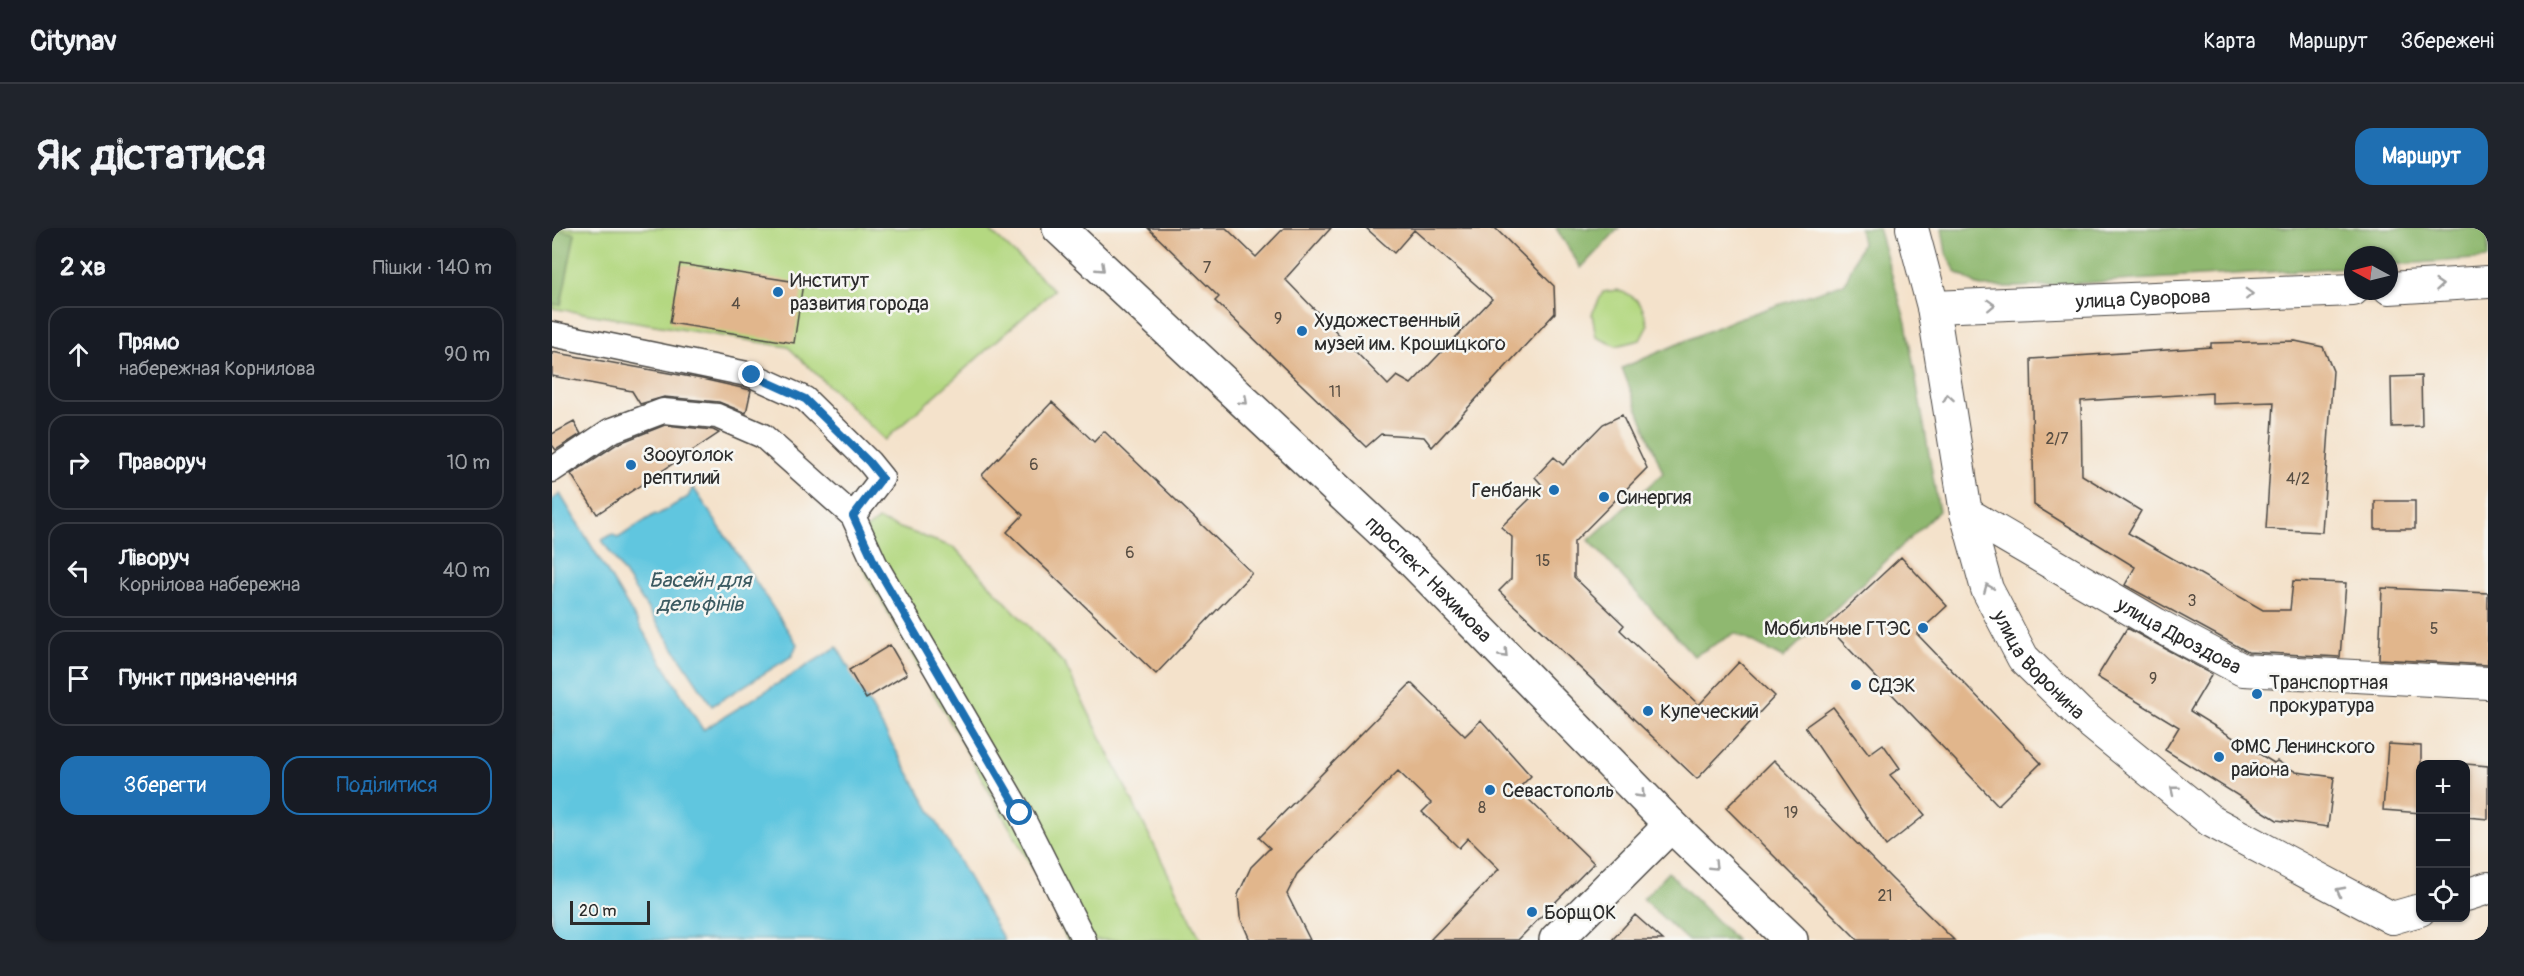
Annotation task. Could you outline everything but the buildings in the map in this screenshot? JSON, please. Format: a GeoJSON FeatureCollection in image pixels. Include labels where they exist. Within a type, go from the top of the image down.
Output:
{"type":"FeatureCollection","features":[{"type":"Feature","properties":{"kind":"main road","name":"проспект Нахимова"},"geometry":{"type":"LineString","coordinates":[[1059,228],[1401,549],[1671,825],[1791,940]]}},
{"type":"Feature","properties":{"kind":"main road"},"geometry":{"type":"LineString","coordinates":[[1556,940],[1671,825]]}},
{"type":"Feature","properties":{"kind":"street","name":"улица Воронина"},"geometry":{"type":"LineString","coordinates":[[1912,228],[1933,307],[1966,513],[1987,589],[2024,658],[2079,713],[2211,821],[2402,923]]}},
{"type":"Feature","properties":{"kind":"street"},"geometry":{"type":"LineString","coordinates":[[2398,287],[2488,282]]}},
{"type":"Feature","properties":{"kind":"street","name":"улица Суворова"},"geometry":{"type":"LineString","coordinates":[[1933,307],[2344,290]]}},
{"type":"Feature","properties":{"kind":"street"},"geometry":{"type":"LineString","coordinates":[[552,334],[752,375],[805,399],[869,462],[882,478],[853,516]]}},
{"type":"Feature","properties":{"kind":"street"},"geometry":{"type":"LineString","coordinates":[[552,470],[610,431],[663,411],[717,416],[763,436],[853,516],[875,564],[1020,813],[1084,940]]}},
{"type":"Feature","properties":{"kind":"street","name":"улица Дроздова"},"geometry":{"type":"LineString","coordinates":[[1966,513],[2156,624],[2243,670],[2488,683]]}},
{"type":"Feature","properties":{"kind":"street"},"geometry":{"type":"LineString","coordinates":[[2470,894],[2488,888]]}},
{"type":"Feature","properties":{"kind":"green space"},"geometry":{"type":"Polygon","coordinates":[[[552,228],[987,228],[1054,290],[885,440],[788,347],[552,308],[552,228]]]}},
{"type":"Feature","properties":{"kind":"green space"},"geometry":{"type":"Polygon","coordinates":[[[1556,228],[1619,228],[1581,268],[1556,228]]]}},
{"type":"Feature","properties":{"kind":"green space"},"geometry":{"type":"Polygon","coordinates":[[[1859,228],[1878,228],[1906,323],[1939,511],[1783,658],[1735,633],[1694,656],[1589,540],[1663,473],[1622,368],[1736,319],[1845,283],[1862,243],[1859,228]]]}},
{"type":"Feature","properties":{"kind":"green space"},"geometry":{"type":"Polygon","coordinates":[[[1942,228],[2175,228],[2183,230],[2488,228],[2488,258],[2398,264],[2398,246],[2344,246],[2344,268],[2017,287],[1980,287],[1956,272],[1946,253],[1942,228]]]}},
{"type":"Feature","properties":{"kind":"green space"},"geometry":{"type":"Polygon","coordinates":[[[552,229],[575,233],[561,305],[552,304],[552,229]]]}},
{"type":"Feature","properties":{"kind":"green space"},"geometry":{"type":"Polygon","coordinates":[[[1617,290],[1639,302],[1648,325],[1640,340],[1616,346],[1596,337],[1592,314],[1603,292],[1617,290]]]}},
{"type":"Feature","properties":{"kind":"green space"},"geometry":{"type":"Polygon","coordinates":[[[878,520],[955,548],[1065,665],[1201,940],[1067,940],[1041,883],[849,543],[878,520]]]}},
{"type":"Feature","properties":{"kind":"green space"},"geometry":{"type":"Polygon","coordinates":[[[1668,872],[1736,940],[1687,940],[1643,899],[1668,872]]]}},
{"type":"Feature","properties":{"kind":"water","name":"Басейн для дельфiнiв"},"geometry":{"type":"Polygon","coordinates":[[[693,487],[797,644],[792,656],[712,706],[602,540],[613,534],[618,538],[655,514],[657,515],[688,497],[693,487]]]}},
{"type":"Feature","properties":{"kind":"water"},"geometry":{"type":"Polygon","coordinates":[[[560,494],[703,730],[837,647],[1004,940],[552,940],[552,500],[560,494]]]}},
{"type":"Feature","properties":{"kind":"place","name":"Институт развития города"},"geometry":{"type":"Point","coordinates":[778,292]}},
{"type":"Feature","properties":{"kind":"place","name":"Художественный музей им. Крошицкого"},"geometry":{"type":"Point","coordinates":[1302,331]}},
{"type":"Feature","properties":{"kind":"place","name":"Зооуголок рептилий"},"geometry":{"type":"Point","coordinates":[631,465]}},
{"type":"Feature","properties":{"kind":"place","name":"Генбанк"},"geometry":{"type":"Point","coordinates":[1554,490]}},
{"type":"Feature","properties":{"kind":"place","name":"Синергия"},"geometry":{"type":"Point","coordinates":[1604,497]}},
{"type":"Feature","properties":{"kind":"place","name":"Мобильные ГТЭС"},"geometry":{"type":"Point","coordinates":[1923,628]}},
{"type":"Feature","properties":{"kind":"place","name":"СДЭК"},"geometry":{"type":"Point","coordinates":[1856,685]}},
{"type":"Feature","properties":{"kind":"place","name":"Транспортная прокуратура"},"geometry":{"type":"Point","coordinates":[2257,694]}},
{"type":"Feature","properties":{"kind":"place","name":"Купеческий"},"geometry":{"type":"Point","coordinates":[1648,711]}},
{"type":"Feature","properties":{"kind":"place","name":"ФМС Ленинского района"},"geometry":{"type":"Point","coordinates":[2219,757]}},
{"type":"Feature","properties":{"kind":"place","name":"Севастополь"},"geometry":{"type":"Point","coordinates":[1490,790]}},
{"type":"Feature","properties":{"kind":"place","name":"БорщОК"},"geometry":{"type":"Point","coordinates":[1532,912]}},
{"type":"Feature","properties":{"kind":"route"},"geometry":{"type":"LineString","coordinates":[[752,375],[805,399],[869,462],[882,478],[853,516],[875,564],[1020,813]]}}]}
